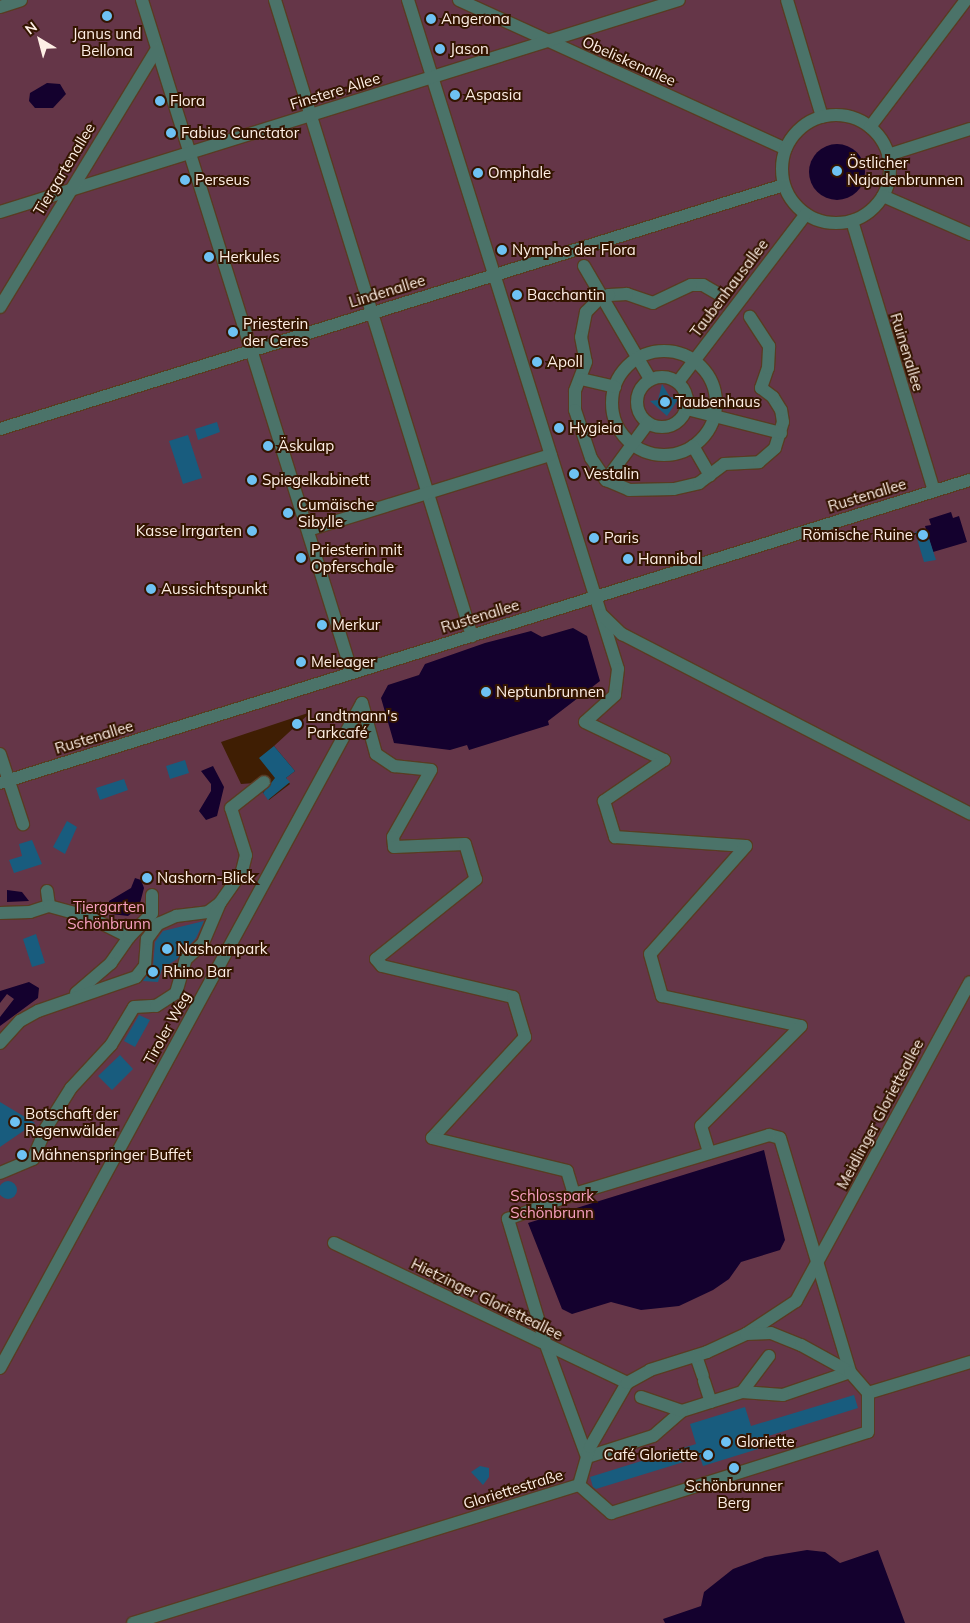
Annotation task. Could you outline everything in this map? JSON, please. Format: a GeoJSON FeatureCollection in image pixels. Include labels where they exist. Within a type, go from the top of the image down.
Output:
{"type":"FeatureCollection","features":[{"type":"Feature","properties":{"kind":"street"},"geometry":{"type":"LineString","coordinates":[[0,7],[21,0]]}},
{"type":"Feature","properties":{"kind":"street"},"geometry":{"type":"LineString","coordinates":[[142,0],[352,673]]}},
{"type":"Feature","properties":{"kind":"street"},"geometry":{"type":"LineString","coordinates":[[275,0],[472,636]]}},
{"type":"Feature","properties":{"kind":"street"},"geometry":{"type":"LineString","coordinates":[[408,0],[618,668],[615,695],[585,722],[664,760],[604,801],[615,837],[746,846],[650,954],[662,996],[801,1026],[701,1126],[709,1154]]}},
{"type":"Feature","properties":{"kind":"street","name":"Obeliskenallee"},"geometry":{"type":"LineString","coordinates":[[459,0],[546,42],[786,149]]}},
{"type":"Feature","properties":{"kind":"street","name":"Finstere Allee"},"geometry":{"type":"LineString","coordinates":[[0,212],[679,0]]}},
{"type":"Feature","properties":{"kind":"street"},"geometry":{"type":"LineString","coordinates":[[787,0],[822,117]]}},
{"type":"Feature","properties":{"kind":"street"},"geometry":{"type":"LineString","coordinates":[[870,127],[966,0]]}},
{"type":"Feature","properties":{"kind":"street","name":"Tiergartenallee"},"geometry":{"type":"LineString","coordinates":[[0,307],[158,49]]}},
{"type":"Feature","properties":{"kind":"street"},"geometry":{"type":"LineString","coordinates":[[848,116],[870,127],[888,155],[890,173],[883,196],[874,208],[852,221],[822,222],[806,214],[793,203],[784,185],[782,169],[786,149],[798,131],[822,117],[848,116]]}},
{"type":"Feature","properties":{"kind":"street"},"geometry":{"type":"LineString","coordinates":[[888,155],[970,129]]}},
{"type":"Feature","properties":{"kind":"street","name":"Lindenallee"},"geometry":{"type":"LineString","coordinates":[[0,429],[784,185]]}},
{"type":"Feature","properties":{"kind":"street"},"geometry":{"type":"LineString","coordinates":[[883,196],[970,234]]}},
{"type":"Feature","properties":{"kind":"street","name":"Taubenhausallee"},"geometry":{"type":"LineString","coordinates":[[678,382],[806,214]]}},
{"type":"Feature","properties":{"kind":"street","name":"Ruinenallee"},"geometry":{"type":"LineString","coordinates":[[852,221],[934,491]]}},
{"type":"Feature","properties":{"kind":"street"},"geometry":{"type":"LineString","coordinates":[[584,266],[600,298],[650,379]]}},
{"type":"Feature","properties":{"kind":"street"},"geometry":{"type":"LineString","coordinates":[[722,296],[703,286],[692,285],[653,303],[626,294],[600,298],[582,321],[586,362],[576,391],[575,410],[591,458],[606,480],[629,490],[674,490],[699,483],[724,464],[759,462],[775,448],[781,434],[781,410],[773,397],[760,388],[768,368],[769,346],[750,317]]}},
{"type":"Feature","properties":{"kind":"street"},"geometry":{"type":"LineString","coordinates":[[671,351],[695,360],[712,383],[714,416],[706,433],[693,446],[662,455],[633,444],[620,431],[614,414],[615,387],[623,371],[637,358],[671,351]]}},
{"type":"Feature","properties":{"kind":"street"},"geometry":{"type":"LineString","coordinates":[[662,376],[678,382],[687,395],[687,410],[671,426],[648,423],[637,400],[650,379],[662,376]]}},
{"type":"Feature","properties":{"kind":"street"},"geometry":{"type":"LineString","coordinates":[[581,379],[615,387]]}},
{"type":"Feature","properties":{"kind":"street"},"geometry":{"type":"LineString","coordinates":[[687,410],[781,434]]}},
{"type":"Feature","properties":{"kind":"street"},"geometry":{"type":"LineString","coordinates":[[606,480],[648,423]]}},
{"type":"Feature","properties":{"kind":"street"},"geometry":{"type":"LineString","coordinates":[[693,446],[710,475]]}},
{"type":"Feature","properties":{"kind":"street"},"geometry":{"type":"LineString","coordinates":[[308,530],[551,455]]}},
{"type":"Feature","properties":{"kind":"street","name":"Rustenallee"},"geometry":{"type":"LineString","coordinates":[[4,782],[970,480]]}},
{"type":"Feature","properties":{"kind":"street"},"geometry":{"type":"LineString","coordinates":[[601,613],[622,634],[970,814]]}},
{"type":"Feature","properties":{"kind":"street","name":"Tiroler Weg"},"geometry":{"type":"LineString","coordinates":[[0,1368],[362,703],[376,754],[394,766],[431,770],[393,837],[394,846],[465,844],[476,879],[376,959],[382,966],[513,997],[525,1037],[432,1138],[567,1171],[574,1194]]}},
{"type":"Feature","properties":{"kind":"street"},"geometry":{"type":"LineString","coordinates":[[0,754],[4,782],[23,824]]}},
{"type":"Feature","properties":{"kind":"street"},"geometry":{"type":"LineString","coordinates":[[0,1173],[33,1159],[60,1106],[83,1074],[111,1046],[134,1007],[156,1006],[176,994],[183,982],[186,959],[203,943],[220,903],[242,870],[246,855],[231,808],[264,782]]}},
{"type":"Feature","properties":{"kind":"street"},"geometry":{"type":"LineString","coordinates":[[48,891],[50,906]]}},
{"type":"Feature","properties":{"kind":"street"},"geometry":{"type":"LineString","coordinates":[[71,997],[111,963],[129,937],[152,913],[152,896]]}},
{"type":"Feature","properties":{"kind":"street"},"geometry":{"type":"LineString","coordinates":[[0,1043],[28,1016],[71,997],[136,977],[145,966],[147,939],[158,924],[176,916],[208,912],[220,903]]}},
{"type":"Feature","properties":{"kind":"street"},"geometry":{"type":"LineString","coordinates":[[0,913],[30,912],[50,906],[90,917],[129,937]]}},
{"type":"Feature","properties":{"kind":"street","name":"Meidlinger Glorietteallee"},"geometry":{"type":"LineString","coordinates":[[746,1334],[796,1301],[970,982]]}},
{"type":"Feature","properties":{"kind":"street"},"geometry":{"type":"LineString","coordinates":[[587,1458],[546,1345],[508,1219],[574,1194],[770,1136],[780,1138],[819,1261],[850,1372]]}},
{"type":"Feature","properties":{"kind":"street","name":"Hietzinger Glorietteallee"},"geometry":{"type":"LineString","coordinates":[[334,1244],[546,1345],[631,1391],[682,1411]]}},
{"type":"Feature","properties":{"kind":"street"},"geometry":{"type":"LineString","coordinates":[[579,1486],[587,1458],[631,1391],[650,1370],[696,1356],[746,1334],[771,1333],[783,1338],[850,1372],[868,1393],[970,1362]]}},
{"type":"Feature","properties":{"kind":"street"},"geometry":{"type":"LineString","coordinates":[[742,1392],[783,1338]]}},
{"type":"Feature","properties":{"kind":"street"},"geometry":{"type":"LineString","coordinates":[[696,1356],[711,1402]]}},
{"type":"Feature","properties":{"kind":"street"},"geometry":{"type":"LineString","coordinates":[[587,1458],[653,1436],[682,1411],[742,1392],[783,1395],[850,1372]]}},
{"type":"Feature","properties":{"kind":"street","name":"Gloriettestraße"},"geometry":{"type":"LineString","coordinates":[[133,1623],[579,1486],[611,1514],[868,1432],[868,1393]]}},
{"type":"Feature","properties":{"kind":"green space","name":"Schlosspark Schönbrunn"},"geometry":{"type":"Polygon","coordinates":[[[0,0],[970,0],[970,1623],[0,1623],[0,0]],[[311,712],[221,742],[241,784],[255,783],[269,800],[290,784],[286,778],[295,771],[274,746],[311,712]]]}},
{"type":"Feature","properties":{"kind":"shaded area"},"geometry":{"type":"Polygon","coordinates":[[[47,83],[60,84],[66,94],[53,108],[35,108],[29,101],[30,93],[47,83]]]}},
{"type":"Feature","properties":{"kind":"shaded area","name":"Östlicher Najadenbrunnen"},"geometry":{"type":"Polygon","coordinates":[[[832,144],[842,144],[857,152],[863,161],[865,172],[863,183],[857,192],[842,200],[832,200],[821,195],[814,188],[809,177],[809,167],[814,156],[821,149],[832,144]]]}},
{"type":"Feature","properties":{"kind":"shaded area"},"geometry":{"type":"Polygon","coordinates":[[[951,512],[953,518],[959,516],[967,542],[933,552],[925,526],[931,525],[929,519],[951,512]]]}},
{"type":"Feature","properties":{"kind":"shaded area","name":"Neptunbrunnen"},"geometry":{"type":"Polygon","coordinates":[[[573,628],[587,636],[600,681],[548,721],[549,725],[469,750],[467,745],[450,750],[394,743],[381,698],[388,685],[419,675],[425,664],[485,643],[531,631],[542,637],[573,628]]]}},
{"type":"Feature","properties":{"kind":"shaded area"},"geometry":{"type":"Polygon","coordinates":[[[213,766],[224,787],[217,816],[206,820],[199,811],[211,791],[211,784],[201,771],[213,766]]]}},
{"type":"Feature","properties":{"kind":"shaded area"},"geometry":{"type":"Polygon","coordinates":[[[135,878],[141,880],[144,888],[139,907],[128,916],[111,914],[109,901],[131,888],[135,878]]]}},
{"type":"Feature","properties":{"kind":"shaded area"},"geometry":{"type":"Polygon","coordinates":[[[7,890],[22,892],[29,901],[7,902],[7,890]]]}},
{"type":"Feature","properties":{"kind":"shaded area"},"geometry":{"type":"Polygon","coordinates":[[[29,982],[39,988],[38,998],[0,1026],[0,1017],[14,999],[7,994],[0,1003],[0,991],[29,982]]]}},
{"type":"Feature","properties":{"kind":"shaded area"},"geometry":{"type":"Polygon","coordinates":[[[764,1150],[785,1240],[780,1250],[741,1262],[729,1279],[713,1290],[679,1306],[641,1310],[611,1302],[572,1314],[562,1309],[528,1223],[764,1150]]]}},
{"type":"Feature","properties":{"kind":"shaded area"},"geometry":{"type":"Polygon","coordinates":[[[807,1550],[825,1552],[840,1563],[878,1550],[905,1623],[665,1623],[663,1619],[701,1606],[704,1592],[733,1569],[765,1557],[807,1550]]]}},
{"type":"Feature","properties":{"kind":"building","name":"Taubenhaus"},"geometry":{"type":"Polygon","coordinates":[[[662,384],[670,397],[679,398],[667,416],[650,401],[658,400],[662,384]]]}},
{"type":"Feature","properties":{"kind":"building"},"geometry":{"type":"Polygon","coordinates":[[[217,422],[220,432],[198,440],[195,429],[217,422]]]}},
{"type":"Feature","properties":{"kind":"building"},"geometry":{"type":"Polygon","coordinates":[[[188,435],[202,478],[183,484],[169,441],[188,435]]]}},
{"type":"Feature","properties":{"kind":"building"},"geometry":{"type":"Polygon","coordinates":[[[926,529],[936,560],[924,562],[915,532],[926,529]]]}},
{"type":"Feature","properties":{"kind":"building"},"geometry":{"type":"Polygon","coordinates":[[[274,746],[295,771],[286,778],[290,782],[268,800],[263,793],[275,778],[259,758],[274,746]]]}},
{"type":"Feature","properties":{"kind":"building"},"geometry":{"type":"Polygon","coordinates":[[[185,760],[189,773],[170,779],[166,766],[185,760]]]}},
{"type":"Feature","properties":{"kind":"building"},"geometry":{"type":"Polygon","coordinates":[[[124,779],[128,790],[100,800],[96,788],[124,779]]]}},
{"type":"Feature","properties":{"kind":"building"},"geometry":{"type":"Polygon","coordinates":[[[67,821],[77,827],[65,854],[53,847],[67,821]]]}},
{"type":"Feature","properties":{"kind":"building"},"geometry":{"type":"Polygon","coordinates":[[[32,840],[42,864],[14,873],[9,860],[22,856],[19,844],[32,840]]]}},
{"type":"Feature","properties":{"kind":"building"},"geometry":{"type":"Polygon","coordinates":[[[204,921],[196,938],[177,959],[162,969],[158,982],[143,981],[153,967],[155,942],[163,931],[204,921]]]}},
{"type":"Feature","properties":{"kind":"building"},"geometry":{"type":"Polygon","coordinates":[[[36,934],[45,963],[32,967],[23,939],[36,934]]]}},
{"type":"Feature","properties":{"kind":"building"},"geometry":{"type":"Polygon","coordinates":[[[139,1015],[150,1020],[135,1047],[124,1041],[139,1015]]]}},
{"type":"Feature","properties":{"kind":"building"},"geometry":{"type":"Polygon","coordinates":[[[120,1055],[133,1069],[112,1090],[98,1076],[120,1055]]]}},
{"type":"Feature","properties":{"kind":"building","name":"Botschaft der Regenwälder"},"geometry":{"type":"Polygon","coordinates":[[[0,1102],[35,1123],[0,1147],[0,1102]]]}},
{"type":"Feature","properties":{"kind":"building"},"geometry":{"type":"Polygon","coordinates":[[[8,1181],[14,1184],[17,1190],[14,1196],[8,1199],[2,1196],[-1,1190],[2,1184],[8,1181]]]}},
{"type":"Feature","properties":{"kind":"building","name":"Gloriette"},"geometry":{"type":"Polygon","coordinates":[[[854,1395],[858,1408],[756,1440],[758,1449],[703,1466],[700,1457],[596,1489],[593,1487],[590,1477],[696,1444],[690,1424],[745,1407],[751,1426],[854,1395]]]}},
{"type":"Feature","properties":{"kind":"building"},"geometry":{"type":"Polygon","coordinates":[[[480,1466],[489,1468],[489,1477],[483,1485],[471,1472],[480,1466]]]}},
{"type":"Feature","properties":{"kind":"place","name":"Janus und Bellona"},"geometry":{"type":"Point","coordinates":[107,16]}},
{"type":"Feature","properties":{"kind":"place","name":"Angerona"},"geometry":{"type":"Point","coordinates":[431,19]}},
{"type":"Feature","properties":{"kind":"place","name":"Jason"},"geometry":{"type":"Point","coordinates":[440,49]}},
{"type":"Feature","properties":{"kind":"place","name":"Aspasia"},"geometry":{"type":"Point","coordinates":[455,95]}},
{"type":"Feature","properties":{"kind":"place","name":"Flora"},"geometry":{"type":"Point","coordinates":[160,101]}},
{"type":"Feature","properties":{"kind":"place","name":"Fabius Cunctator"},"geometry":{"type":"Point","coordinates":[171,133]}},
{"type":"Feature","properties":{"kind":"place","name":"Östlicher Najadenbrunnen"},"geometry":{"type":"Point","coordinates":[837,171]}},
{"type":"Feature","properties":{"kind":"place","name":"Omphale"},"geometry":{"type":"Point","coordinates":[478,173]}},
{"type":"Feature","properties":{"kind":"place","name":"Perseus"},"geometry":{"type":"Point","coordinates":[185,180]}},
{"type":"Feature","properties":{"kind":"place","name":"Nymphe der Flora"},"geometry":{"type":"Point","coordinates":[502,250]}},
{"type":"Feature","properties":{"kind":"place","name":"Herkules"},"geometry":{"type":"Point","coordinates":[209,257]}},
{"type":"Feature","properties":{"kind":"place","name":"Bacchantin"},"geometry":{"type":"Point","coordinates":[517,295]}},
{"type":"Feature","properties":{"kind":"place","name":"Priesterin der Ceres"},"geometry":{"type":"Point","coordinates":[233,332]}},
{"type":"Feature","properties":{"kind":"place","name":"Apoll"},"geometry":{"type":"Point","coordinates":[537,362]}},
{"type":"Feature","properties":{"kind":"place","name":"Taubenhaus"},"geometry":{"type":"Point","coordinates":[665,402]}},
{"type":"Feature","properties":{"kind":"place","name":"Hygieia"},"geometry":{"type":"Point","coordinates":[559,428]}},
{"type":"Feature","properties":{"kind":"place","name":"Äskulap"},"geometry":{"type":"Point","coordinates":[268,446]}},
{"type":"Feature","properties":{"kind":"place","name":"Vestalin"},"geometry":{"type":"Point","coordinates":[574,474]}},
{"type":"Feature","properties":{"kind":"place","name":"Spiegelkabinett"},"geometry":{"type":"Point","coordinates":[252,480]}},
{"type":"Feature","properties":{"kind":"place","name":"Cumäische Sibylle"},"geometry":{"type":"Point","coordinates":[288,513]}},
{"type":"Feature","properties":{"kind":"place","name":"Kasse Irrgarten"},"geometry":{"type":"Point","coordinates":[252,531]}},
{"type":"Feature","properties":{"kind":"place","name":"Römische Ruine"},"geometry":{"type":"Point","coordinates":[923,535]}},
{"type":"Feature","properties":{"kind":"place","name":"Paris"},"geometry":{"type":"Point","coordinates":[594,538]}},
{"type":"Feature","properties":{"kind":"place","name":"Priesterin mit Opferschale"},"geometry":{"type":"Point","coordinates":[301,558]}},
{"type":"Feature","properties":{"kind":"place","name":"Hannibal"},"geometry":{"type":"Point","coordinates":[628,559]}},
{"type":"Feature","properties":{"kind":"place","name":"Aussichtspunkt"},"geometry":{"type":"Point","coordinates":[151,589]}},
{"type":"Feature","properties":{"kind":"place","name":"Merkur"},"geometry":{"type":"Point","coordinates":[322,625]}},
{"type":"Feature","properties":{"kind":"place","name":"Meleager"},"geometry":{"type":"Point","coordinates":[301,662]}},
{"type":"Feature","properties":{"kind":"place","name":"Neptunbrunnen"},"geometry":{"type":"Point","coordinates":[486,692]}},
{"type":"Feature","properties":{"kind":"place","name":"Landtmann's Parkcafé"},"geometry":{"type":"Point","coordinates":[297,724]}},
{"type":"Feature","properties":{"kind":"place","name":"Nashorn-Blick"},"geometry":{"type":"Point","coordinates":[147,878]}},
{"type":"Feature","properties":{"kind":"place","name":"Nashornpark"},"geometry":{"type":"Point","coordinates":[167,949]}},
{"type":"Feature","properties":{"kind":"place","name":"Rhino Bar"},"geometry":{"type":"Point","coordinates":[153,972]}},
{"type":"Feature","properties":{"kind":"place","name":"Botschaft der Regenwälder"},"geometry":{"type":"Point","coordinates":[15,1122]}},
{"type":"Feature","properties":{"kind":"place","name":"Mähnenspringer Buffet"},"geometry":{"type":"Point","coordinates":[22,1155]}},
{"type":"Feature","properties":{"kind":"place","name":"Gloriette"},"geometry":{"type":"Point","coordinates":[726,1442]}},
{"type":"Feature","properties":{"kind":"place","name":"Café Gloriette"},"geometry":{"type":"Point","coordinates":[708,1455]}},
{"type":"Feature","properties":{"kind":"place","name":"Schönbrunner Berg"},"geometry":{"type":"Point","coordinates":[734,1468]}},
{"type":"Feature","properties":{"kind":"park label","name":"Tiergarten Schönbrunn"},"geometry":{"type":"Point","coordinates":[109,914]}}]}
